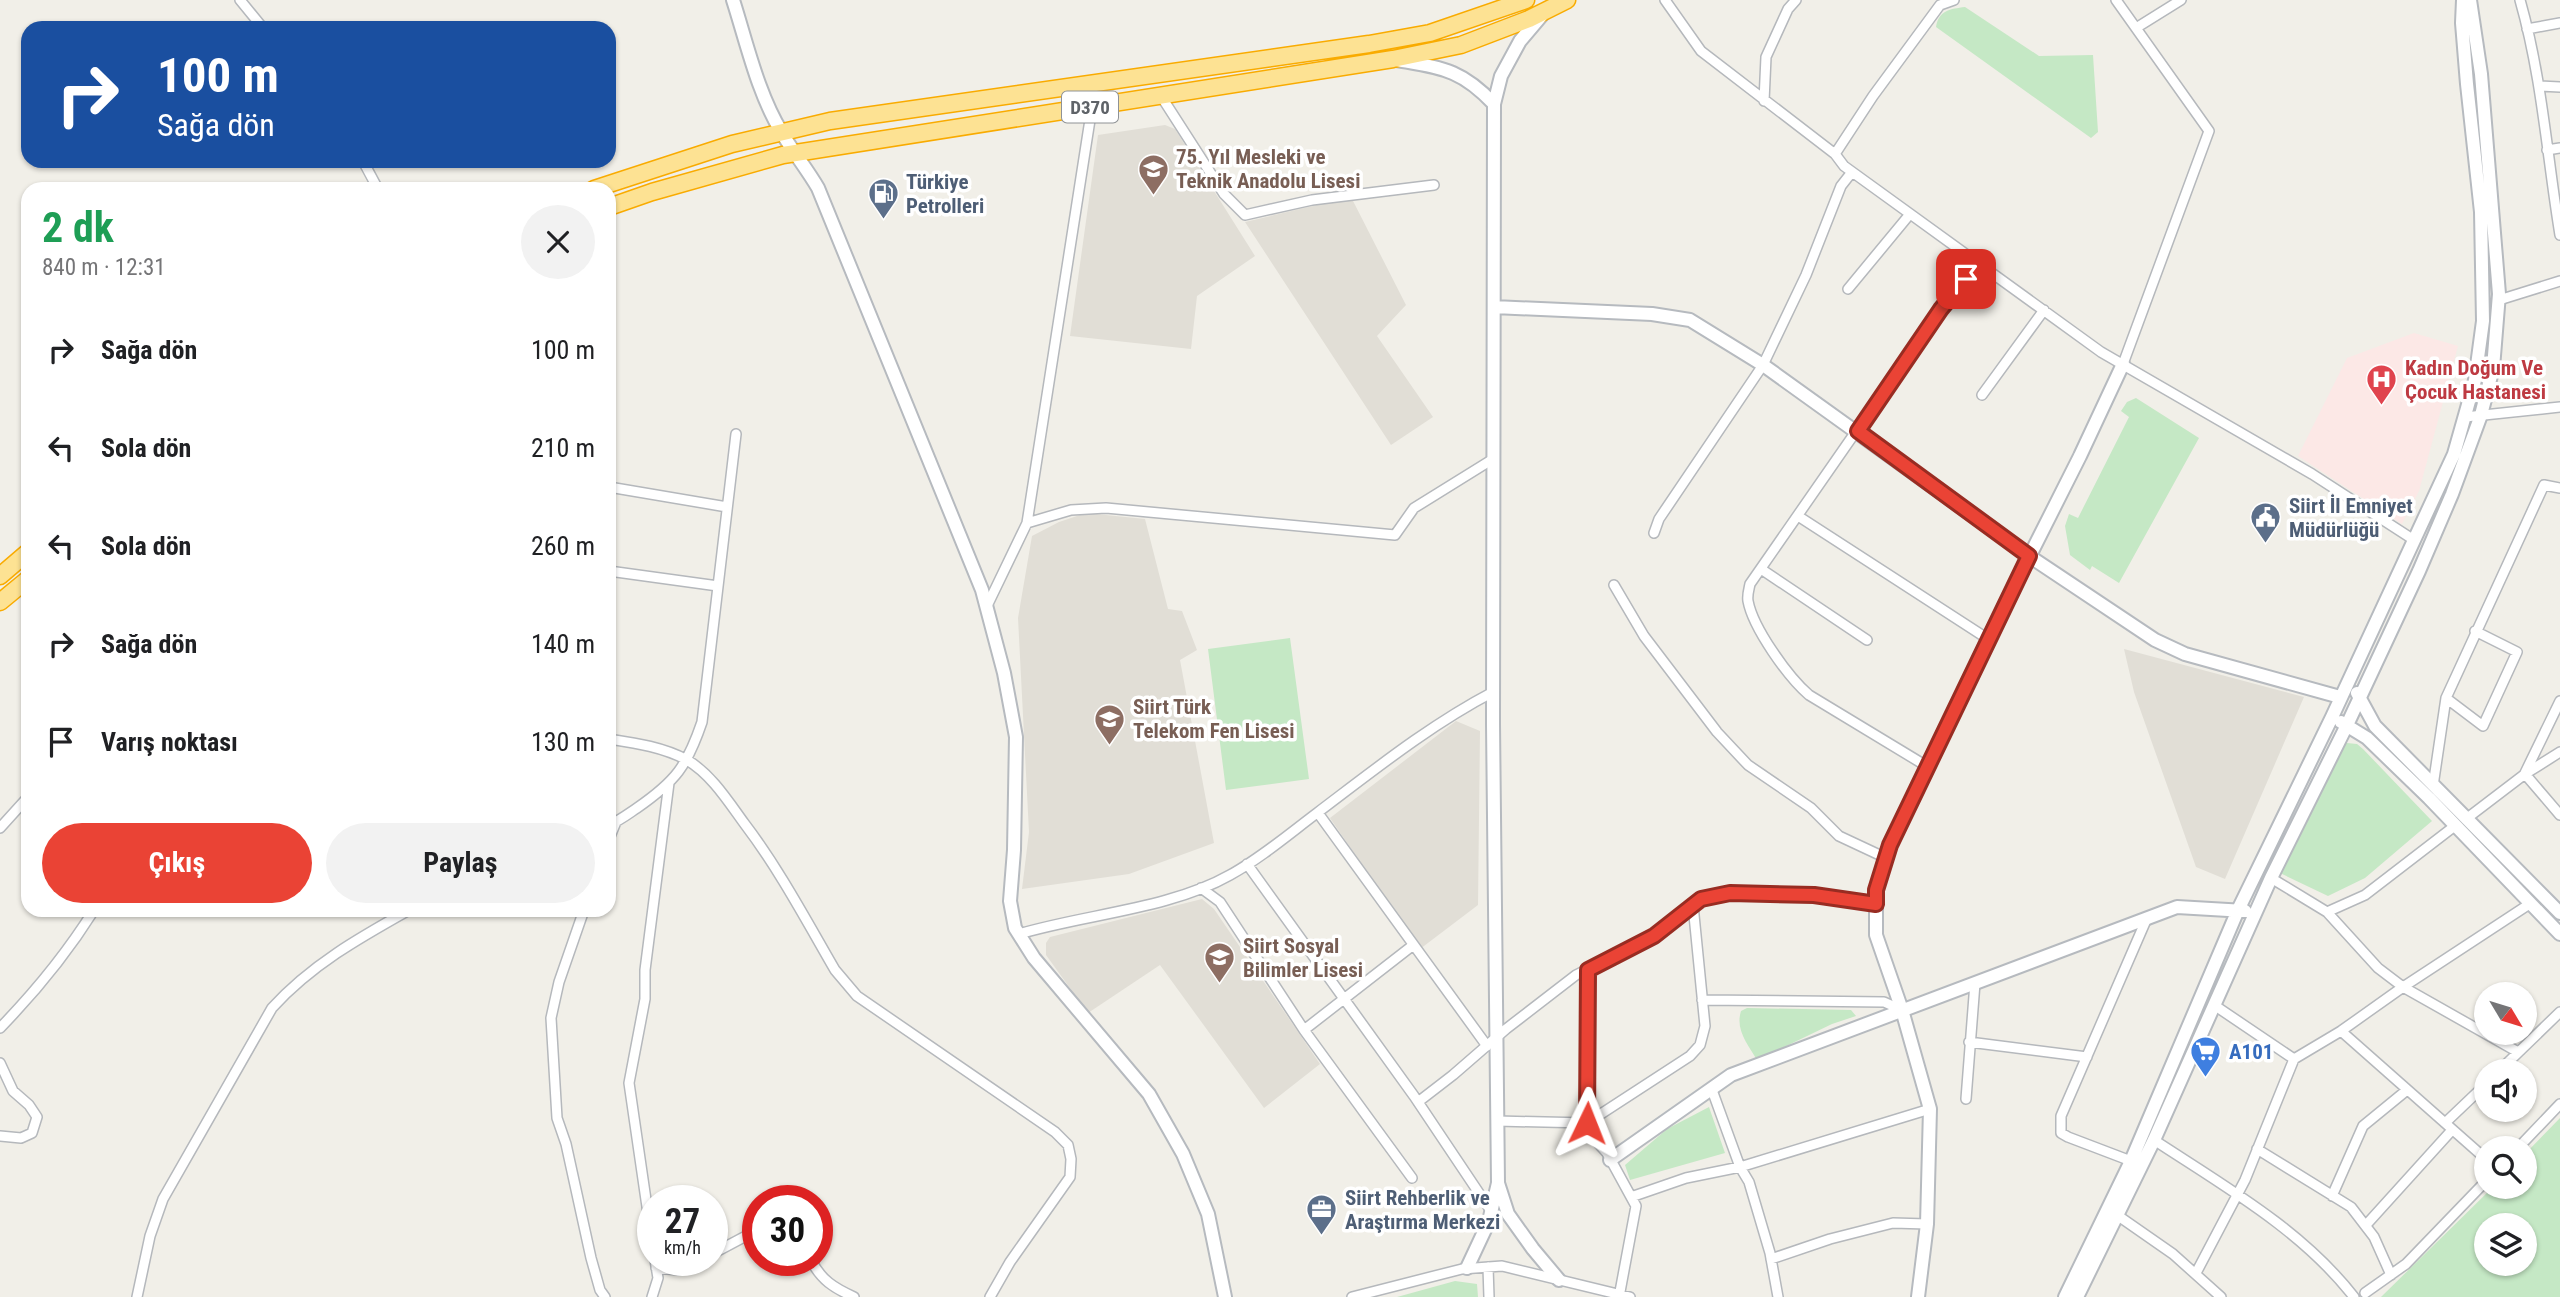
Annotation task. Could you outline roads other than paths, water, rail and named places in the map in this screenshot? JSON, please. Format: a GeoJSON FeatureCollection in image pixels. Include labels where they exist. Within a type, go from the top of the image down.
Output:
{"type":"FeatureCollection","features":[{"type":"Feature","properties":{"kind":"highway","name":"D370"},"geometry":{"type":"LineString","coordinates":[[616,182],[732,145],[830,121],[1369,44],[1430,33],[1526,0]]}},
{"type":"Feature","properties":{"kind":"highway","name":"D370"},"geometry":{"type":"LineString","coordinates":[[616,205],[665,188],[797,153],[1393,60],[1461,45],[1567,0]]}},
{"type":"Feature","properties":{"kind":"highway"},"geometry":{"type":"LineString","coordinates":[[0,576],[21,558]]}},
{"type":"Feature","properties":{"kind":"highway"},"geometry":{"type":"LineString","coordinates":[[0,602],[21,585]]}},
{"type":"Feature","properties":{"kind":"street"},"geometry":{"type":"LineString","coordinates":[[240,0],[257,21]]}},
{"type":"Feature","properties":{"kind":"street"},"geometry":{"type":"LineString","coordinates":[[733,0],[763,92],[781,133],[797,153],[818,188],[987,606],[1004,673],[1016,737],[1014,850],[1010,901],[1016,928],[1034,958],[1149,1094],[1176,1142],[1208,1214],[1225,1297]]}},
{"type":"Feature","properties":{"kind":"street"},"geometry":{"type":"LineString","coordinates":[[1665,0],[1701,51],[1835,154],[1852,172],[2043,310],[2123,364],[2312,474],[2414,540]]}},
{"type":"Feature","properties":{"kind":"street"},"geometry":{"type":"LineString","coordinates":[[1764,101],[1766,57],[1788,9],[1796,0]]}},
{"type":"Feature","properties":{"kind":"street"},"geometry":{"type":"LineString","coordinates":[[1835,154],[1915,37],[1940,5],[1954,0]]}},
{"type":"Feature","properties":{"kind":"street"},"geometry":{"type":"LineString","coordinates":[[1918,1297],[1927,1224],[1930,1109],[1902,1010],[1876,935],[1876,890],[1886,858],[1988,639],[2081,456],[2123,364],[2209,131],[2116,0]]}},
{"type":"Feature","properties":{"kind":"street"},"geometry":{"type":"LineString","coordinates":[[2136,28],[2181,0]]}},
{"type":"Feature","properties":{"kind":"street"},"geometry":{"type":"LineString","coordinates":[[2065,1297],[2131,1161],[2238,910],[2332,717],[2454,454],[2475,380],[2483,321],[2481,212],[2467,84],[2463,0]]}},
{"type":"Feature","properties":{"kind":"street"},"geometry":{"type":"LineString","coordinates":[[2077,1297],[2154,1140],[2271,878],[2360,698],[2452,494],[2481,415],[2493,368],[2499,300],[2481,74],[2470,0]]}},
{"type":"Feature","properties":{"kind":"street"},"geometry":{"type":"LineString","coordinates":[[2520,0],[2540,86],[2560,235]]}},
{"type":"Feature","properties":{"kind":"street"},"geometry":{"type":"LineString","coordinates":[[1468,1268],[1491,1211],[1498,1183],[1492,1042],[1494,104],[1501,76],[1520,41],[1545,11]]}},
{"type":"Feature","properties":{"kind":"street"},"geometry":{"type":"LineString","coordinates":[[2527,29],[2560,23]]}},
{"type":"Feature","properties":{"kind":"street"},"geometry":{"type":"LineString","coordinates":[[1393,60],[1445,68],[1477,86],[1494,104]]}},
{"type":"Feature","properties":{"kind":"street"},"geometry":{"type":"LineString","coordinates":[[2540,86],[2560,87]]}},
{"type":"Feature","properties":{"kind":"street"},"geometry":{"type":"LineString","coordinates":[[1161,96],[1224,194],[1245,215],[1312,200],[1434,185]]}},
{"type":"Feature","properties":{"kind":"street"},"geometry":{"type":"LineString","coordinates":[[987,606],[1027,523],[1092,107]]}},
{"type":"Feature","properties":{"kind":"street"},"geometry":{"type":"LineString","coordinates":[[2547,149],[2560,148]]}},
{"type":"Feature","properties":{"kind":"street"},"geometry":{"type":"LineString","coordinates":[[1654,533],[1659,519],[1763,365],[1806,275],[1841,186],[1852,172]]}},
{"type":"Feature","properties":{"kind":"street"},"geometry":{"type":"LineString","coordinates":[[1848,289],[1910,214]]}},
{"type":"Feature","properties":{"kind":"street"},"geometry":{"type":"LineString","coordinates":[[1928,767],[1809,695],[1795,683],[1780,663],[1753,615],[1747,598],[1751,584],[1761,569],[1941,309],[1979,263]]}},
{"type":"Feature","properties":{"kind":"street"},"geometry":{"type":"LineString","coordinates":[[2499,300],[2560,281]]}},
{"type":"Feature","properties":{"kind":"street"},"geometry":{"type":"LineString","coordinates":[[1494,307],[1652,314],[1690,320],[1763,365],[2029,556],[2155,640],[2185,654],[2340,697]]}},
{"type":"Feature","properties":{"kind":"street"},"geometry":{"type":"LineString","coordinates":[[1982,395],[2043,310]]}},
{"type":"Feature","properties":{"kind":"street"},"geometry":{"type":"LineString","coordinates":[[2465,417],[2560,407]]}},
{"type":"Feature","properties":{"kind":"street"},"geometry":{"type":"LineString","coordinates":[[616,821],[669,783],[687,760],[702,722],[736,434]]}},
{"type":"Feature","properties":{"kind":"street"},"geometry":{"type":"LineString","coordinates":[[1027,523],[1071,510],[1106,508],[1395,536],[1414,508],[1493,459]]}},
{"type":"Feature","properties":{"kind":"street"},"geometry":{"type":"LineString","coordinates":[[2433,786],[2446,698],[2544,485],[2560,488]]}},
{"type":"Feature","properties":{"kind":"street"},"geometry":{"type":"LineString","coordinates":[[616,488],[727,507]]}},
{"type":"Feature","properties":{"kind":"street"},"geometry":{"type":"LineString","coordinates":[[1798,516],[1988,639]]}},
{"type":"Feature","properties":{"kind":"street"},"geometry":{"type":"LineString","coordinates":[[1761,569],[1867,640]]}},
{"type":"Feature","properties":{"kind":"street"},"geometry":{"type":"LineString","coordinates":[[616,572],[718,586]]}},
{"type":"Feature","properties":{"kind":"street"},"geometry":{"type":"LineString","coordinates":[[1614,585],[1644,636],[1717,732],[1748,765],[1811,808],[1839,836],[1886,858]]}},
{"type":"Feature","properties":{"kind":"street"},"geometry":{"type":"LineString","coordinates":[[2446,698],[2483,726],[2517,652],[2475,631]]}},
{"type":"Feature","properties":{"kind":"street"},"geometry":{"type":"LineString","coordinates":[[2350,678],[2375,726],[2433,786],[2530,903],[2560,934]]}},
{"type":"Feature","properties":{"kind":"street"},"geometry":{"type":"LineString","coordinates":[[1019,934],[1140,906],[1201,888],[1229,876],[1451,714],[1493,692]]}},
{"type":"Feature","properties":{"kind":"street"},"geometry":{"type":"LineString","coordinates":[[2525,774],[2560,701]]}},
{"type":"Feature","properties":{"kind":"street"},"geometry":{"type":"LineString","coordinates":[[2332,717],[2367,738],[2560,913]]}},
{"type":"Feature","properties":{"kind":"street"},"geometry":{"type":"LineString","coordinates":[[616,739],[649,746],[687,760],[708,778],[732,804],[763,847],[846,985],[857,996],[1055,1132],[1068,1144],[1070,1177],[1010,1262],[990,1297]]}},
{"type":"Feature","properties":{"kind":"street"},"geometry":{"type":"LineString","coordinates":[[2327,912],[2365,895],[2525,774],[2560,752]]}},
{"type":"Feature","properties":{"kind":"street"},"geometry":{"type":"LineString","coordinates":[[2525,774],[2560,815]]}},
{"type":"Feature","properties":{"kind":"street"},"geometry":{"type":"LineString","coordinates":[[644,1185],[629,1083],[645,999],[645,970],[669,783]]}},
{"type":"Feature","properties":{"kind":"street"},"geometry":{"type":"LineString","coordinates":[[0,828],[21,805]]}},
{"type":"Feature","properties":{"kind":"street"},"geometry":{"type":"LineString","coordinates":[[1318,813],[1412,946],[1492,1042]]}},
{"type":"Feature","properties":{"kind":"street"},"geometry":{"type":"LineString","coordinates":[[1247,864],[1418,1102],[1491,1211]]}},
{"type":"Feature","properties":{"kind":"street"},"geometry":{"type":"LineString","coordinates":[[2271,878],[2327,912],[2378,968],[2403,987],[2518,1052]]}},
{"type":"Feature","properties":{"kind":"street"},"geometry":{"type":"LineString","coordinates":[[1201,888],[1220,902],[1304,1030],[1412,1178]]}},
{"type":"Feature","properties":{"kind":"street"},"geometry":{"type":"LineString","coordinates":[[1418,1102],[1576,975],[1654,936],[1701,899],[1730,893],[1814,895],[1876,904]]}},
{"type":"Feature","properties":{"kind":"street"},"geometry":{"type":"LineString","coordinates":[[2196,1273],[2237,1195],[2294,1059],[2341,1031],[2530,903]]}},
{"type":"Feature","properties":{"kind":"street"},"geometry":{"type":"LineString","coordinates":[[1497,1121],[1587,1123],[1690,1056],[1700,1045],[1705,1026],[1693,905]]}},
{"type":"Feature","properties":{"kind":"street"},"geometry":{"type":"LineString","coordinates":[[1610,1160],[1731,1075],[2177,907],[2256,913]]}},
{"type":"Feature","properties":{"kind":"street"},"geometry":{"type":"LineString","coordinates":[[0,1028],[30,997],[76,939],[90,917]]}},
{"type":"Feature","properties":{"kind":"street"},"geometry":{"type":"LineString","coordinates":[[137,1297],[150,1236],[163,1199],[272,1008],[289,988],[330,955],[397,917]]}},
{"type":"Feature","properties":{"kind":"street"},"geometry":{"type":"LineString","coordinates":[[581,917],[559,982],[551,1018],[557,1118],[566,1144],[591,1258],[600,1290],[605,1297]]}},
{"type":"Feature","properties":{"kind":"street"},"geometry":{"type":"LineString","coordinates":[[2131,1161],[2061,1133],[2061,1116],[2147,918]]}},
{"type":"Feature","properties":{"kind":"street"},"geometry":{"type":"LineString","coordinates":[[1304,1030],[1412,946]]}},
{"type":"Feature","properties":{"kind":"street"},"geometry":{"type":"LineString","coordinates":[[1588,970],[1586,1130],[1606,1153],[1636,1206],[1619,1296]]}},
{"type":"Feature","properties":{"kind":"street"},"geometry":{"type":"LineString","coordinates":[[1966,1099],[1975,983]]}},
{"type":"Feature","properties":{"kind":"street"},"geometry":{"type":"LineString","coordinates":[[1702,1000],[1885,1002],[1902,1010]]}},
{"type":"Feature","properties":{"kind":"street"},"geometry":{"type":"LineString","coordinates":[[2214,1005],[2294,1059]]}},
{"type":"Feature","properties":{"kind":"street"},"geometry":{"type":"LineString","coordinates":[[2511,1059],[2560,1012]]}},
{"type":"Feature","properties":{"kind":"street"},"geometry":{"type":"LineString","coordinates":[[2341,1031],[2474,1148]]}},
{"type":"Feature","properties":{"kind":"street"},"geometry":{"type":"LineString","coordinates":[[1969,1042],[2087,1057]]}},
{"type":"Feature","properties":{"kind":"street"},"geometry":{"type":"LineString","coordinates":[[0,1063],[13,1091],[29,1105],[37,1117],[32,1133],[21,1138],[0,1136]]}},
{"type":"Feature","properties":{"kind":"street"},"geometry":{"type":"LineString","coordinates":[[1712,1090],[1740,1167],[1749,1182],[1771,1258],[1778,1297]]}},
{"type":"Feature","properties":{"kind":"street"},"geometry":{"type":"LineString","coordinates":[[2333,1196],[2363,1126],[2407,1090]]}},
{"type":"Feature","properties":{"kind":"street"},"geometry":{"type":"LineString","coordinates":[[2366,1226],[2474,1098]]}},
{"type":"Feature","properties":{"kind":"street"},"geometry":{"type":"LineString","coordinates":[[2529,1136],[2560,1104]]}},
{"type":"Feature","properties":{"kind":"street"},"geometry":{"type":"LineString","coordinates":[[1631,1198],[1686,1178],[1740,1167],[1930,1109]]}},
{"type":"Feature","properties":{"kind":"street"},"geometry":{"type":"LineString","coordinates":[[2154,1140],[2237,1195],[2332,1269],[2361,1296],[2406,1264],[2474,1193]]}},
{"type":"Feature","properties":{"kind":"street"},"geometry":{"type":"LineString","coordinates":[[2257,1149],[2351,1207],[2374,1237],[2391,1275]]}},
{"type":"Feature","properties":{"kind":"street"},"geometry":{"type":"LineString","coordinates":[[1498,1183],[1508,1214],[1559,1280]]}},
{"type":"Feature","properties":{"kind":"street"},"geometry":{"type":"LineString","coordinates":[[2117,1215],[2196,1273],[2221,1297]]}},
{"type":"Feature","properties":{"kind":"street"},"geometry":{"type":"LineString","coordinates":[[1771,1258],[1893,1223],[1927,1224]]}},
{"type":"Feature","properties":{"kind":"street"},"geometry":{"type":"LineString","coordinates":[[1352,1297],[1468,1268],[1502,1266],[1630,1297]]}},
{"type":"Feature","properties":{"kind":"street"},"geometry":{"type":"LineString","coordinates":[[1488,1267],[1489,1297]]}},
{"type":"Feature","properties":{"kind":"street"},"geometry":{"type":"LineString","coordinates":[[652,1297],[658,1276]]}},
{"type":"Feature","properties":{"kind":"street"},"geometry":{"type":"LineString","coordinates":[[820,1276],[834,1288],[854,1297]]}},
{"type":"Feature","properties":{"kind":"place","name":"75. Yıl Mesleki ve Teknik Anadolu Lisesi"},"geometry":{"type":"Point","coordinates":[1153,196]}},
{"type":"Feature","properties":{"kind":"place","name":"Türkiye Petrolleri"},"geometry":{"type":"Point","coordinates":[883,221]}},
{"type":"Feature","properties":{"kind":"place","name":"Kadın Doğum Ve Çocuk Hastanesi"},"geometry":{"type":"Point","coordinates":[2382,407]}},
{"type":"Feature","properties":{"kind":"place","name":"Siirt İl Emniyet Müdürlüğü"},"geometry":{"type":"Point","coordinates":[2266,545]}},
{"type":"Feature","properties":{"kind":"place","name":"Siirt Türk Telekom Fen Lisesi"},"geometry":{"type":"Point","coordinates":[1110,746]}},
{"type":"Feature","properties":{"kind":"place","name":"Siirt Sosyal Bilimler Lisesi"},"geometry":{"type":"Point","coordinates":[1220,985]}},
{"type":"Feature","properties":{"kind":"place","name":"A101"},"geometry":{"type":"Point","coordinates":[2206,1079]}},
{"type":"Feature","properties":{"kind":"place","name":"Siirt Rehberlik ve Araştırma Merkezi"},"geometry":{"type":"Point","coordinates":[1322,1237]}}]}
